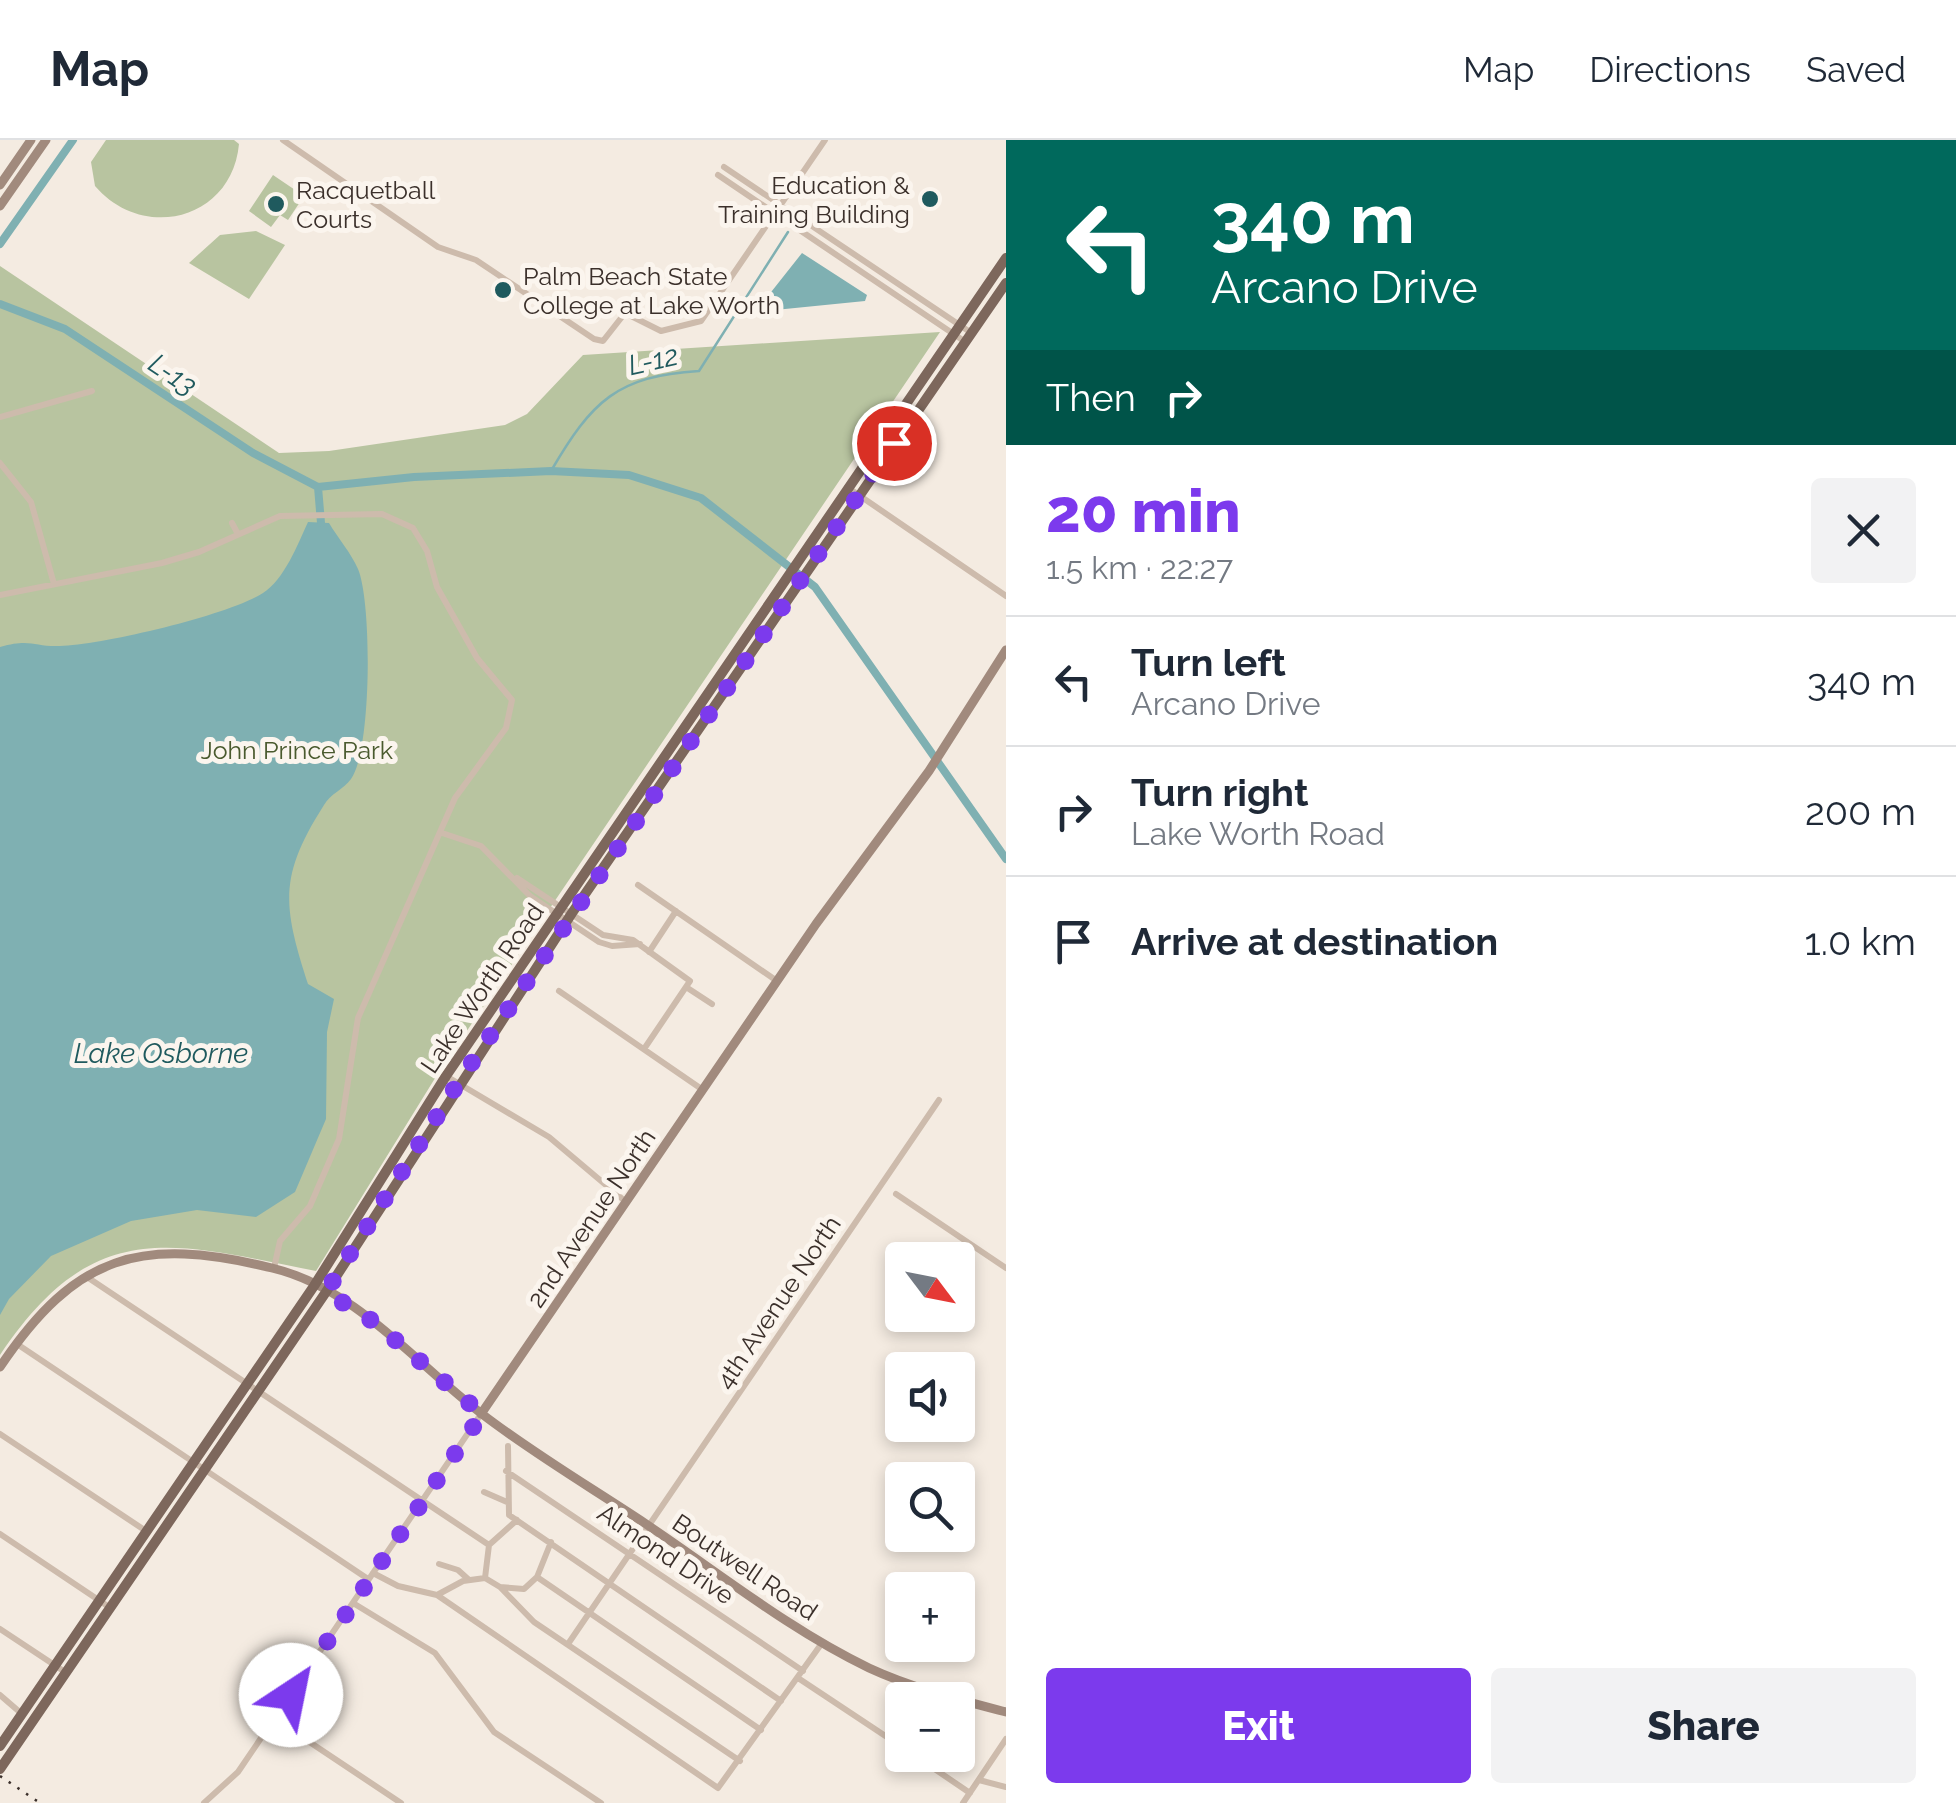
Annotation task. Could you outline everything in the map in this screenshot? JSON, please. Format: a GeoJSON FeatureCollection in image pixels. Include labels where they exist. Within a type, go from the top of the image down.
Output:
{"type":"FeatureCollection","features":[{"type":"Feature","properties":{"kind":"main road","name":"Lake Worth Road"},"geometry":{"type":"LineString","coordinates":[[252,1387],[326,1292],[564,913],[754,624],[1006,258]]}},
{"type":"Feature","properties":{"kind":"main road","name":"Lake Worth Road"},"geometry":{"type":"LineString","coordinates":[[0,1746],[4,1732],[109,1608],[446,1076],[732,681],[1006,283]]}},
{"type":"Feature","properties":{"kind":"main road"},"geometry":{"type":"LineString","coordinates":[[732,681],[754,624]]}},
{"type":"Feature","properties":{"kind":"main road","name":"Lake Worth Road"},"geometry":{"type":"LineString","coordinates":[[0,1769],[98,1600],[198,1466]]}},
{"type":"Feature","properties":{"kind":"street"},"geometry":{"type":"LineString","coordinates":[[0,184],[31,140]]}},
{"type":"Feature","properties":{"kind":"street"},"geometry":{"type":"LineString","coordinates":[[0,206],[46,140]]}},
{"type":"Feature","properties":{"kind":"street"},"geometry":{"type":"LineString","coordinates":[[283,140],[438,247],[476,260],[594,340],[604,341],[626,314],[662,332],[697,324],[825,140]]}},
{"type":"Feature","properties":{"kind":"street"},"geometry":{"type":"LineString","coordinates":[[724,166],[967,337]]}},
{"type":"Feature","properties":{"kind":"street"},"geometry":{"type":"LineString","coordinates":[[718,175],[956,329]]}},
{"type":"Feature","properties":{"kind":"street"},"geometry":{"type":"LineString","coordinates":[[0,417],[92,391]]}},
{"type":"Feature","properties":{"kind":"street"},"geometry":{"type":"LineString","coordinates":[[0,463],[31,502],[54,584]]}},
{"type":"Feature","properties":{"kind":"street"},"geometry":{"type":"LineString","coordinates":[[848,487],[1006,596]]}},
{"type":"Feature","properties":{"kind":"street"},"geometry":{"type":"LineString","coordinates":[[0,595],[162,563],[280,516],[305,512],[382,514],[413,528],[427,551],[437,587],[477,658],[512,700],[506,728],[455,798],[358,1018],[339,1139],[310,1206],[284,1236],[286,1246],[274,1268]]}},
{"type":"Feature","properties":{"kind":"street"},"geometry":{"type":"LineString","coordinates":[[232,523],[238,534]]}},
{"type":"Feature","properties":{"kind":"street","name":"2nd Avenue North"},"geometry":{"type":"LineString","coordinates":[[204,1803],[232,1780],[275,1719],[778,981],[945,747],[1006,650]]}},
{"type":"Feature","properties":{"kind":"street"},"geometry":{"type":"LineString","coordinates":[[442,833],[481,846],[517,878],[520,888],[603,935],[640,944],[690,981],[644,1050]]}},
{"type":"Feature","properties":{"kind":"street"},"geometry":{"type":"LineString","coordinates":[[638,885],[778,981]]}},
{"type":"Feature","properties":{"kind":"street"},"geometry":{"type":"LineString","coordinates":[[650,952],[676,912]]}},
{"type":"Feature","properties":{"kind":"street"},"geometry":{"type":"LineString","coordinates":[[686,987],[712,1004]]}},
{"type":"Feature","properties":{"kind":"street"},"geometry":{"type":"LineString","coordinates":[[559,991],[703,1090]]}},
{"type":"Feature","properties":{"kind":"street"},"geometry":{"type":"LineString","coordinates":[[446,1076],[549,1137],[626,1202]]}},
{"type":"Feature","properties":{"kind":"street","name":"4th Avenue North"},"geometry":{"type":"LineString","coordinates":[[568,1644],[939,1100]]}},
{"type":"Feature","properties":{"kind":"street"},"geometry":{"type":"LineString","coordinates":[[896,1194],[1006,1268]]}},
{"type":"Feature","properties":{"kind":"street","name":"Boutwell Road"},"geometry":{"type":"LineString","coordinates":[[0,1367],[48,1302],[84,1276],[131,1258],[162,1253],[274,1268],[326,1292],[374,1322],[482,1414],[822,1642],[896,1679],[1006,1712]]}},
{"type":"Feature","properties":{"kind":"street"},"geometry":{"type":"LineString","coordinates":[[84,1276],[489,1546]]}},
{"type":"Feature","properties":{"kind":"street"},"geometry":{"type":"LineString","coordinates":[[16,1343],[371,1576],[437,1595],[718,1788],[822,1642]]}},
{"type":"Feature","properties":{"kind":"street"},"geometry":{"type":"LineString","coordinates":[[0,1434],[146,1531]]}},
{"type":"Feature","properties":{"kind":"street"},"geometry":{"type":"LineString","coordinates":[[508,1446],[505,1471],[509,1516],[782,1702]]}},
{"type":"Feature","properties":{"kind":"street","name":"Almond Drive"},"geometry":{"type":"LineString","coordinates":[[505,1471],[630,1553],[885,1736]]}},
{"type":"Feature","properties":{"kind":"street"},"geometry":{"type":"LineString","coordinates":[[484,1492],[507,1502]]}},
{"type":"Feature","properties":{"kind":"street"},"geometry":{"type":"LineString","coordinates":[[484,1578],[489,1546],[517,1520]]}},
{"type":"Feature","properties":{"kind":"street"},"geometry":{"type":"LineString","coordinates":[[0,1534],[109,1608]]}},
{"type":"Feature","properties":{"kind":"street"},"geometry":{"type":"LineString","coordinates":[[500,1587],[524,1589],[536,1578],[550,1542]]}},
{"type":"Feature","properties":{"kind":"street"},"geometry":{"type":"LineString","coordinates":[[439,1564],[461,1572],[468,1580]]}},
{"type":"Feature","properties":{"kind":"street"},"geometry":{"type":"LineString","coordinates":[[437,1595],[468,1580],[484,1578],[500,1587],[534,1622],[740,1761]]}},
{"type":"Feature","properties":{"kind":"street"},"geometry":{"type":"LineString","coordinates":[[536,1578],[761,1730]]}},
{"type":"Feature","properties":{"kind":"street"},"geometry":{"type":"LineString","coordinates":[[352,1603],[435,1652],[494,1732],[601,1803]]}},
{"type":"Feature","properties":{"kind":"street"},"geometry":{"type":"LineString","coordinates":[[0,1629],[60,1669]]}},
{"type":"Feature","properties":{"kind":"street"},"geometry":{"type":"LineString","coordinates":[[0,1694],[22,1714]]}},
{"type":"Feature","properties":{"kind":"street"},"geometry":{"type":"LineString","coordinates":[[275,1719],[401,1803]]}},
{"type":"Feature","properties":{"kind":"street"},"geometry":{"type":"LineString","coordinates":[[964,1803],[1006,1740]]}},
{"type":"Feature","properties":{"kind":"street"},"geometry":{"type":"LineString","coordinates":[[939,1772],[970,1793]]}},
{"type":"Feature","properties":{"kind":"street"},"geometry":{"type":"LineString","coordinates":[[979,1780],[1006,1787]]}},
{"type":"Feature","properties":{"kind":"green space"},"geometry":{"type":"Polygon","coordinates":[[[106,140],[234,140],[239,144],[233,170],[220,191],[203,205],[182,214],[160,217],[137,214],[115,203],[95,186],[91,162],[106,140]]]}},
{"type":"Feature","properties":{"kind":"green space","name":"Racquetball Courts"},"geometry":{"type":"Polygon","coordinates":[[[273,175],[304,196],[288,220],[280,215],[271,227],[249,211],[273,175]]]}},
{"type":"Feature","properties":{"kind":"green space"},"geometry":{"type":"Polygon","coordinates":[[[256,231],[285,245],[249,299],[189,263],[220,235],[256,231]]]}},
{"type":"Feature","properties":{"kind":"green space","name":"John Prince Park"},"geometry":{"type":"Polygon","coordinates":[[[0,266],[279,453],[329,451],[505,425],[527,414],[583,355],[940,332],[437,1075],[316,1271],[177,1248],[138,1250],[103,1259],[68,1279],[35,1310],[0,1355],[0,266]]]}},
{"type":"Feature","properties":{"kind":"water"},"geometry":{"type":"Polygon","coordinates":[[[802,253],[867,295],[865,301],[765,311],[764,301],[802,253]]]}},
{"type":"Feature","properties":{"kind":"water","name":"Lake Osborne"},"geometry":{"type":"Polygon","coordinates":[[[308,522],[329,523],[358,569],[367,642],[366,709],[358,763],[351,779],[327,801],[309,830],[289,892],[293,933],[308,984],[334,999],[327,1032],[326,1119],[295,1192],[256,1217],[197,1210],[131,1221],[51,1256],[9,1299],[0,1315],[0,647],[105,640],[195,619],[246,602],[277,580],[308,522]]]}},
{"type":"Feature","properties":{"kind":"waterway","name":"L-13"},"geometry":{"type":"LineString","coordinates":[[0,244],[73,140]]}},
{"type":"Feature","properties":{"kind":"waterway","name":"L-12"},"geometry":{"type":"LineString","coordinates":[[551,471],[580,427],[610,397],[647,379],[699,371],[788,232]]}},
{"type":"Feature","properties":{"kind":"waterway"},"geometry":{"type":"LineString","coordinates":[[0,304],[65,329],[253,453],[318,487],[414,477],[551,471],[629,475],[701,498],[815,587],[1006,859]]}},
{"type":"Feature","properties":{"kind":"waterway"},"geometry":{"type":"LineString","coordinates":[[318,487],[321,523]]}},
{"type":"Feature","properties":{"kind":"railway"},"geometry":{"type":"LineString","coordinates":[[0,1776],[40,1803]]}},
{"type":"Feature","properties":{"kind":"place","name":"Education & Training Building"},"geometry":{"type":"Point","coordinates":[930,199]}},
{"type":"Feature","properties":{"kind":"place","name":"Racquetball Courts"},"geometry":{"type":"Point","coordinates":[276,204]}},
{"type":"Feature","properties":{"kind":"place","name":"Palm Beach State College at Lake Worth"},"geometry":{"type":"Point","coordinates":[503,290]}},
{"type":"Feature","properties":{"kind":"route"},"geometry":{"type":"LineString","coordinates":[[291,1695],[482,1414],[374,1322],[326,1292],[458,1083],[894,443]]}}]}
